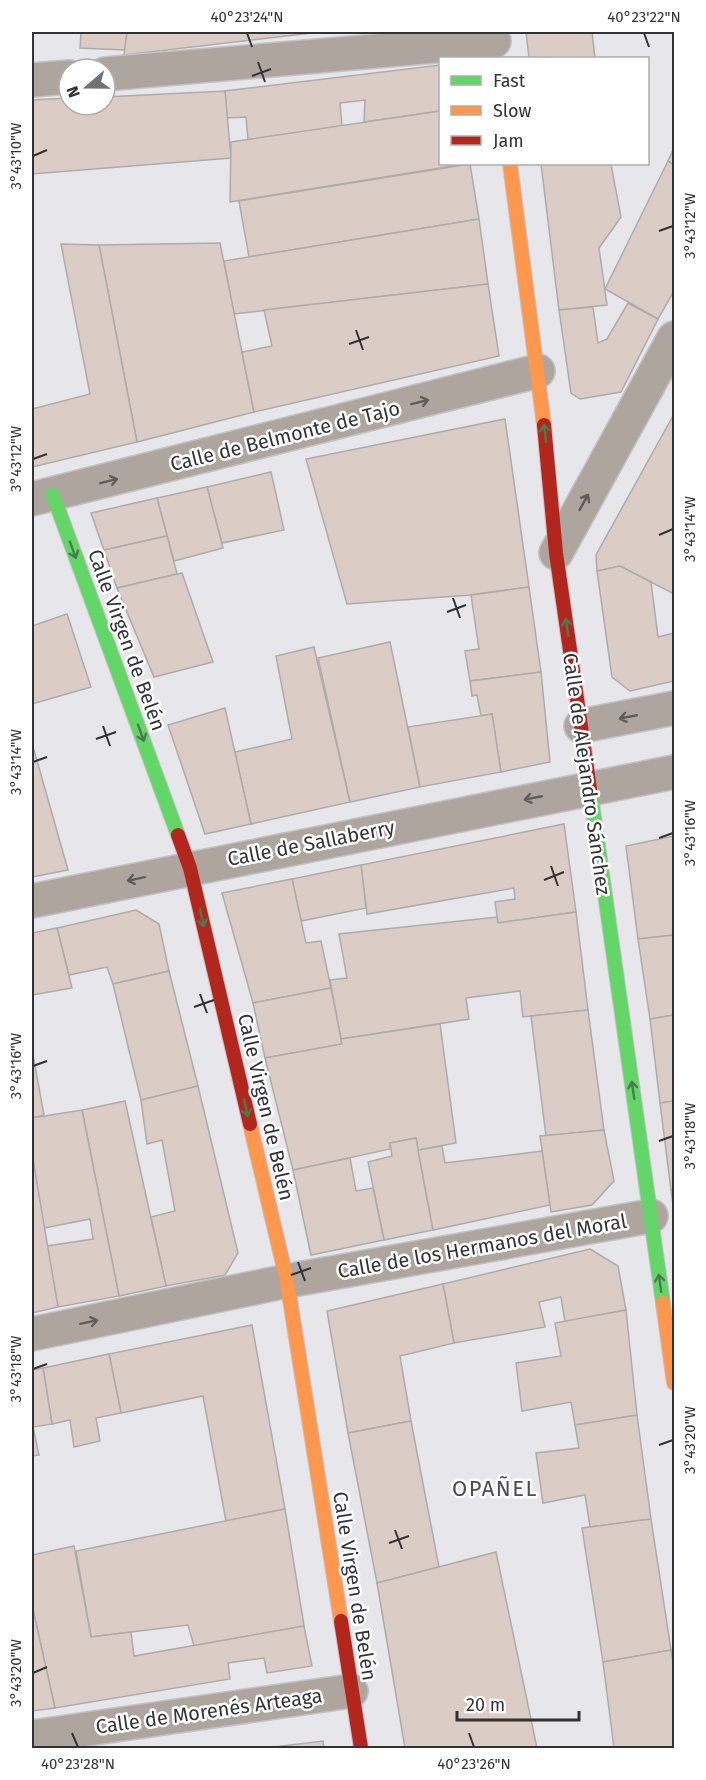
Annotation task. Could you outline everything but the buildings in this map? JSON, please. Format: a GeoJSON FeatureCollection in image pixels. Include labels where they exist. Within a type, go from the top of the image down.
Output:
{"type":"FeatureCollection","features":[{"type":"Feature","properties":{"kind":"street"},"geometry":{"type":"LineString","coordinates":[[117,73],[494,44]]}},
{"type":"Feature","properties":{"kind":"street"},"geometry":{"type":"LineString","coordinates":[[32,80],[57,78]]}},
{"type":"Feature","properties":{"kind":"street","name":"Calle de Alejandro Sánchez"},"geometry":{"type":"LineString","coordinates":[[510,165],[538,371],[556,553],[675,1383]]}},
{"type":"Feature","properties":{"kind":"street"},"geometry":{"type":"LineString","coordinates":[[556,553],[675,338]]}},
{"type":"Feature","properties":{"kind":"street","name":"Calle de Belmonte de Tajo"},"geometry":{"type":"LineString","coordinates":[[42,497],[538,371]]}},
{"type":"Feature","properties":{"kind":"street","name":"Calle Virgen de Belén"},"geometry":{"type":"LineString","coordinates":[[42,497],[190,867],[286,1281],[361,1749]]}},
{"type":"Feature","properties":{"kind":"street"},"geometry":{"type":"LineString","coordinates":[[581,726],[675,708]]}},
{"type":"Feature","properties":{"kind":"street","name":"Calle de Sallaberry"},"geometry":{"type":"LineString","coordinates":[[32,901],[190,867],[675,772]]}},
{"type":"Feature","properties":{"kind":"street","name":"Calle de los Hermanos del Moral"},"geometry":{"type":"LineString","coordinates":[[32,1334],[286,1281],[651,1216]]}},
{"type":"Feature","properties":{"kind":"street","name":"Calle de Morenés Arteaga"},"geometry":{"type":"LineString","coordinates":[[32,1737],[351,1691]]}},
{"type":"Feature","properties":{"kind":"traffic: fast"},"geometry":{"type":"LineString","coordinates":[[53,495],[178,835]]}},
{"type":"Feature","properties":{"kind":"traffic: fast"},"geometry":{"type":"LineString","coordinates":[[590,789],[663,1303]]}},
{"type":"Feature","properties":{"kind":"traffic: slow"},"geometry":{"type":"LineString","coordinates":[[510,165],[544,425]]}},
{"type":"Feature","properties":{"kind":"traffic: slow"},"geometry":{"type":"LineString","coordinates":[[250,1124],[287,1281],[341,1621]]}},
{"type":"Feature","properties":{"kind":"traffic: slow"},"geometry":{"type":"LineString","coordinates":[[663,1303],[674,1383]]}},
{"type":"Feature","properties":{"kind":"traffic: jam"},"geometry":{"type":"LineString","coordinates":[[544,425],[556,553],[590,789]]}},
{"type":"Feature","properties":{"kind":"traffic: jam"},"geometry":{"type":"LineString","coordinates":[[178,835],[190,868],[250,1124]]}},
{"type":"Feature","properties":{"kind":"traffic: jam"},"geometry":{"type":"LineString","coordinates":[[341,1621],[361,1748]]}},
{"type":"Feature","properties":{"kind":"district","name":"OPAÑEL"},"geometry":{"type":"Point","coordinates":[495,1488]}}]}
